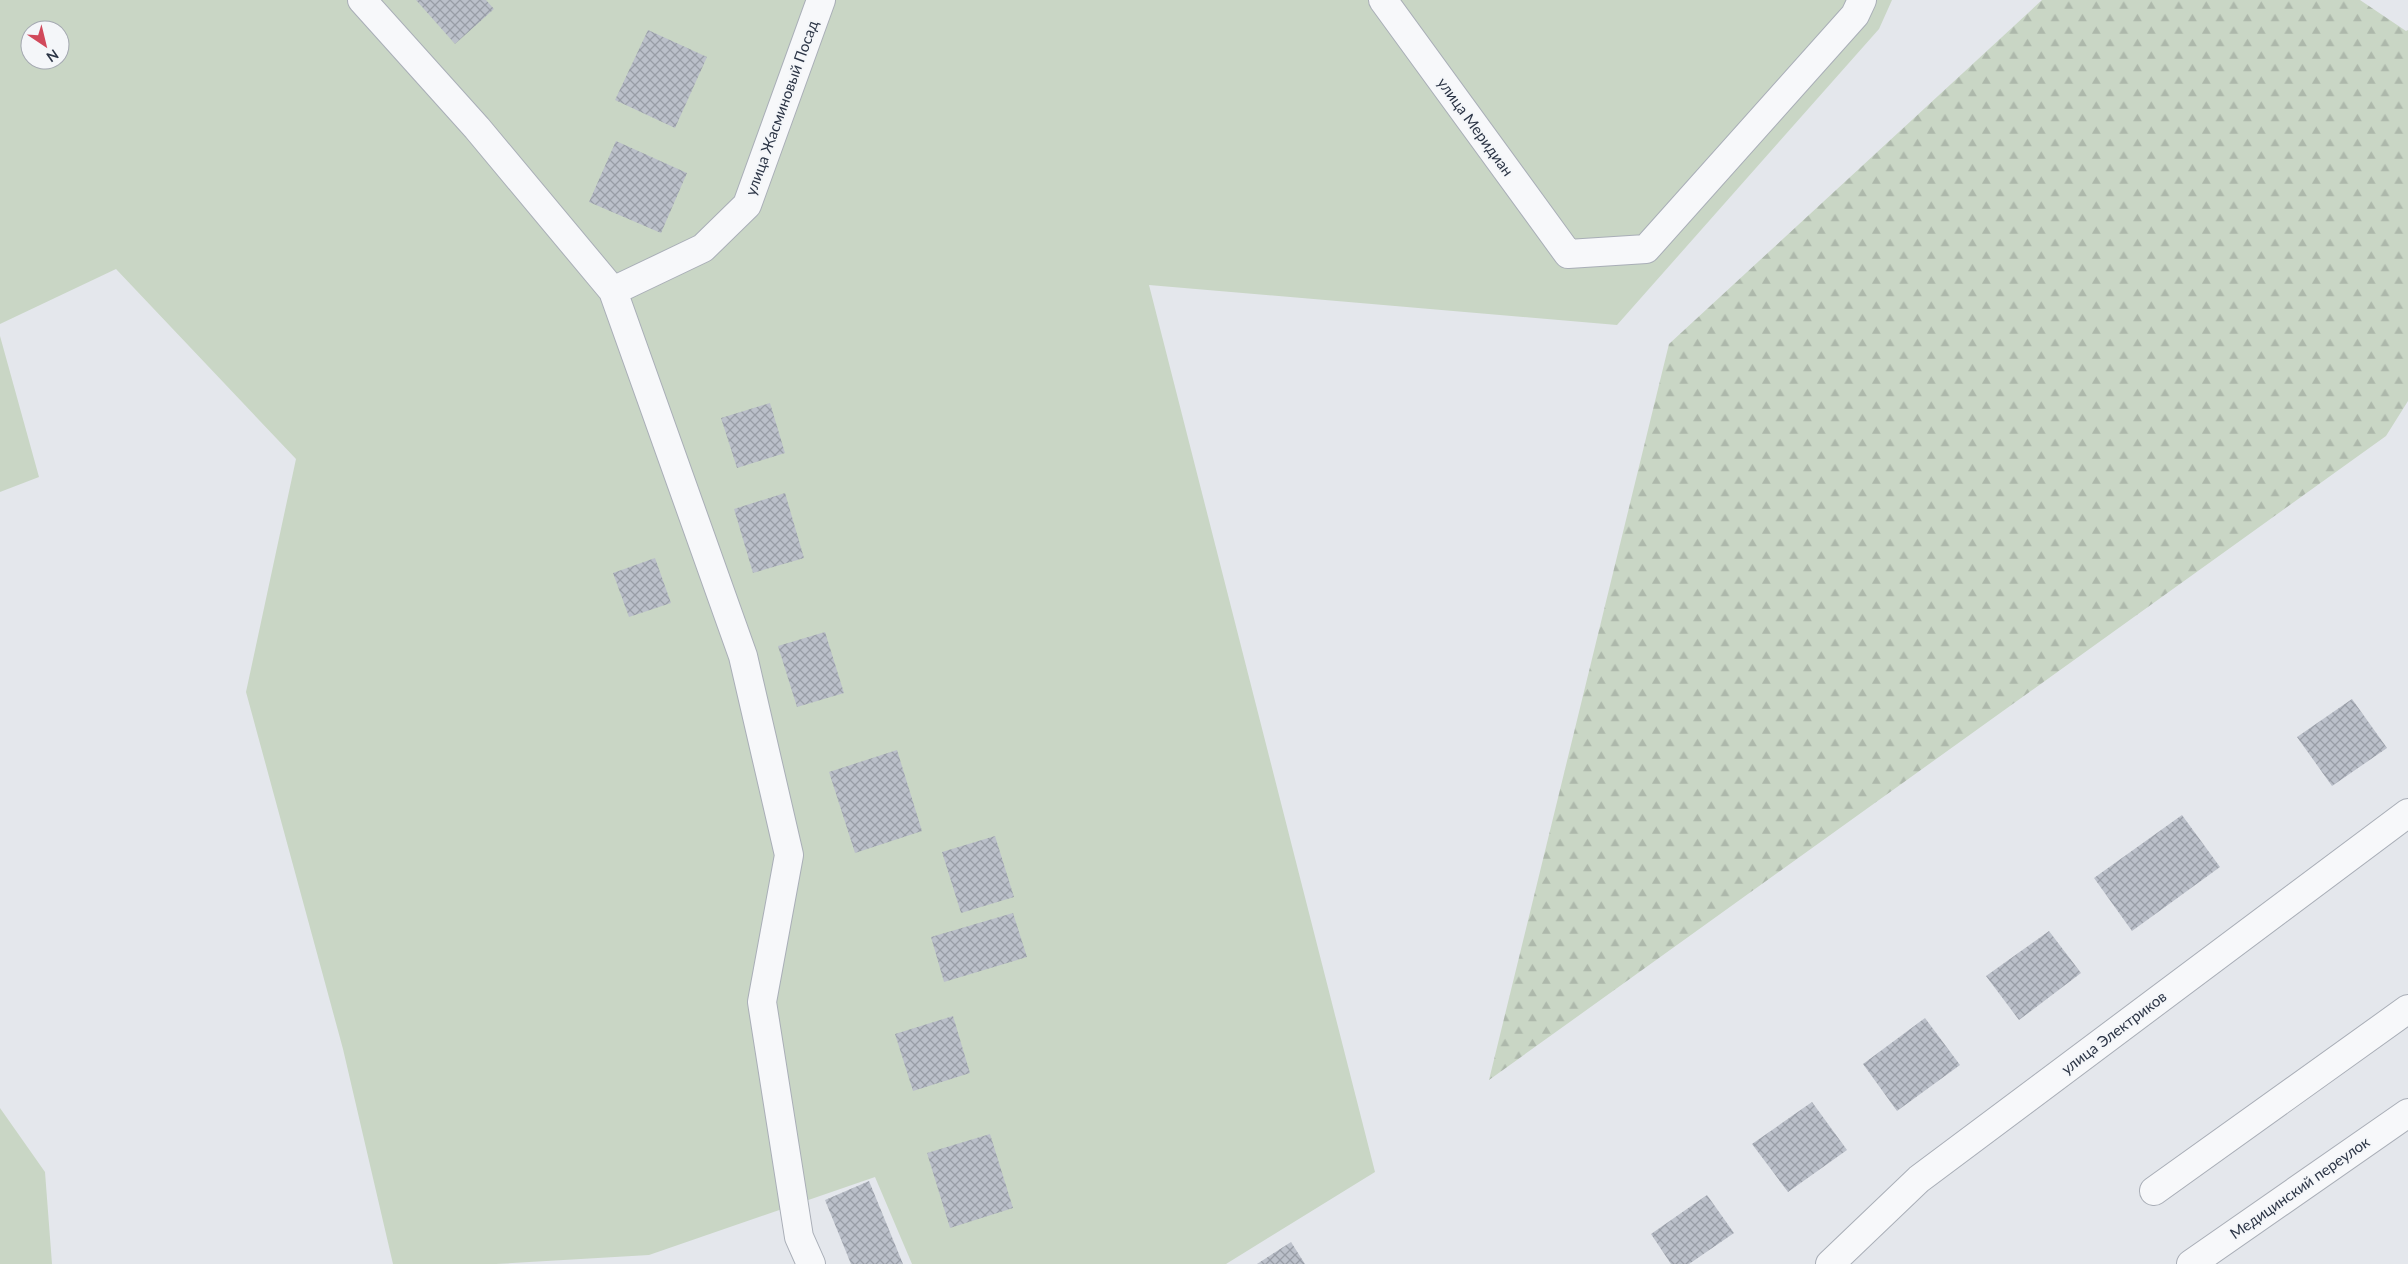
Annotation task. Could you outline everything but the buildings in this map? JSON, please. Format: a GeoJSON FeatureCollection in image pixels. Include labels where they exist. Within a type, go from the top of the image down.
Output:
{"type":"FeatureCollection","features":[{"type":"Feature","properties":{"kind":"street"},"geometry":{"type":"LineString","coordinates":[[362,0],[477,128],[613,291],[743,656],[789,855],[762,1002],[799,1237],[811,1264]]}},
{"type":"Feature","properties":{"kind":"street","name":"улица Жасминовый Посад"},"geometry":{"type":"LineString","coordinates":[[613,291],[703,248],[747,205],[821,0]]}},
{"type":"Feature","properties":{"kind":"street","name":"улица Меридиан"},"geometry":{"type":"LineString","coordinates":[[1383,0],[1568,254],[1646,249],[1853,5]]}},
{"type":"Feature","properties":{"kind":"street","name":"улица Электриков"},"geometry":{"type":"LineString","coordinates":[[1830,1264],[1919,1180],[2408,813]]}},
{"type":"Feature","properties":{"kind":"street"},"geometry":{"type":"LineString","coordinates":[[2154,1191],[2408,1009]]}},
{"type":"Feature","properties":{"kind":"street","name":"Медицинский переулок"},"geometry":{"type":"LineString","coordinates":[[2191,1264],[2408,1113]]}},
{"type":"Feature","properties":{"kind":"green space"},"geometry":{"type":"Polygon","coordinates":[[[0,0],[1892,0],[1879,29],[1617,325],[1149,285],[1375,1172],[1226,1264],[912,1264],[875,1177],[649,1255],[496,1264],[393,1264],[343,1049],[246,692],[296,459],[116,269],[0,324],[0,0]]]}},
{"type":"Feature","properties":{"kind":"green space"},"geometry":{"type":"Polygon","coordinates":[[[2042,0],[2360,0],[2406,31],[2408,30],[2408,401],[2386,436],[1489,1080],[1669,344],[2042,0]]]}},
{"type":"Feature","properties":{"kind":"green space"},"geometry":{"type":"Polygon","coordinates":[[[0,336],[39,477],[0,492],[0,336]]]}},
{"type":"Feature","properties":{"kind":"green space"},"geometry":{"type":"Polygon","coordinates":[[[0,1108],[45,1172],[52,1264],[0,1264],[0,1108]]]}}]}
